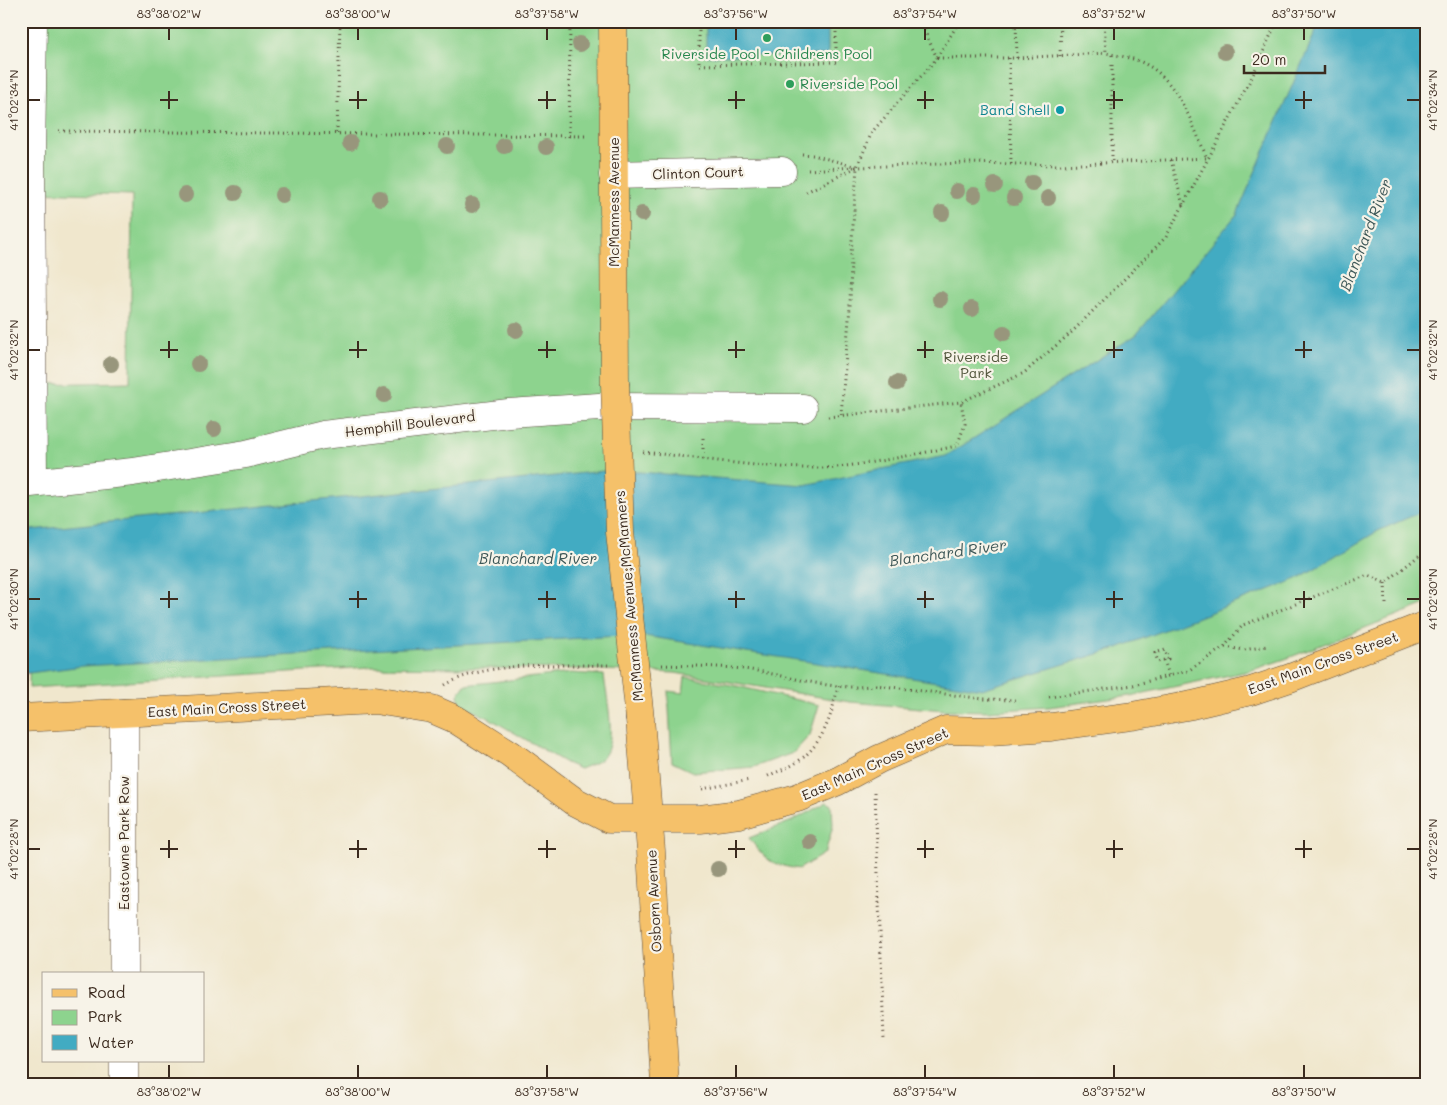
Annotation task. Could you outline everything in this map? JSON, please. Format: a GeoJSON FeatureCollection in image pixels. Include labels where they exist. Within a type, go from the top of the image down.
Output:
{"type":"FeatureCollection","features":[{"type":"Feature","properties":{"kind":"main road","name":"McManness Avenue"},"geometry":{"type":"LineString","coordinates":[[614,21],[615,383]]}},
{"type":"Feature","properties":{"kind":"main road","name":"McManness Avenue;McManners"},"geometry":{"type":"LineString","coordinates":[[615,383],[620,532],[640,719]]}},
{"type":"Feature","properties":{"kind":"main road","name":"East Main Cross Street"},"geometry":{"type":"LineString","coordinates":[[21,718],[375,700],[432,709],[455,719],[591,811],[609,819],[700,819],[761,809],[838,781],[946,730],[1051,727],[1132,716],[1251,690],[1290,678],[1426,625]]}},
{"type":"Feature","properties":{"kind":"main road","name":"Osborn Avenue"},"geometry":{"type":"LineString","coordinates":[[640,719],[664,1084]]}},
{"type":"Feature","properties":{"kind":"street"},"geometry":{"type":"LineString","coordinates":[[27,483],[26,157],[31,130],[33,21]]}},
{"type":"Feature","properties":{"kind":"street","name":"Clinton Court"},"geometry":{"type":"LineString","coordinates":[[614,175],[782,171]]}},
{"type":"Feature","properties":{"kind":"street","name":"Hemphill Boulevard"},"geometry":{"type":"LineString","coordinates":[[27,483],[133,472],[246,454],[323,435],[509,413],[599,407],[803,408]]}},
{"type":"Feature","properties":{"kind":"street","name":"Eastowne Park Row"},"geometry":{"type":"LineString","coordinates":[[124,713],[124,972]]}},
{"type":"Feature","properties":{"kind":"street"},"geometry":{"type":"LineString","coordinates":[[124,1062],[124,1084]]}},
{"type":"Feature","properties":{"kind":"path"},"geometry":{"type":"LineString","coordinates":[[337,133],[340,21]]}},
{"type":"Feature","properties":{"kind":"path"},"geometry":{"type":"LineString","coordinates":[[569,137],[570,21]]}},
{"type":"Feature","properties":{"kind":"path"},"geometry":{"type":"LineString","coordinates":[[699,21],[699,65],[836,62],[836,21]]}},
{"type":"Feature","properties":{"kind":"path"},"geometry":{"type":"LineString","coordinates":[[920,21],[936,58]]}},
{"type":"Feature","properties":{"kind":"path"},"geometry":{"type":"LineString","coordinates":[[841,415],[850,308],[851,255],[857,167],[872,132],[936,58],[960,21]]}},
{"type":"Feature","properties":{"kind":"path"},"geometry":{"type":"LineString","coordinates":[[1016,21],[1017,58]]}},
{"type":"Feature","properties":{"kind":"path"},"geometry":{"type":"LineString","coordinates":[[1060,56],[1061,21]]}},
{"type":"Feature","properties":{"kind":"path"},"geometry":{"type":"LineString","coordinates":[[1104,21],[1106,53]]}},
{"type":"Feature","properties":{"kind":"path"},"geometry":{"type":"LineString","coordinates":[[803,408],[807,419],[810,420],[961,402],[1024,373],[1073,331],[1166,237],[1252,77],[1277,21]]}},
{"type":"Feature","properties":{"kind":"path"},"geometry":{"type":"LineString","coordinates":[[936,58],[1017,58],[1106,53],[1148,65],[1173,88],[1188,113],[1208,158]]}},
{"type":"Feature","properties":{"kind":"path"},"geometry":{"type":"LineString","coordinates":[[1112,54],[1112,161]]}},
{"type":"Feature","properties":{"kind":"path"},"geometry":{"type":"LineString","coordinates":[[1009,58],[1011,164]]}},
{"type":"Feature","properties":{"kind":"path"},"geometry":{"type":"LineString","coordinates":[[31,130],[569,137],[613,135]]}},
{"type":"Feature","properties":{"kind":"path"},"geometry":{"type":"LineString","coordinates":[[782,171],[857,167],[1061,165],[1112,161],[1208,158]]}},
{"type":"Feature","properties":{"kind":"path"},"geometry":{"type":"LineString","coordinates":[[1171,160],[1183,206]]}},
{"type":"Feature","properties":{"kind":"path"},"geometry":{"type":"LineString","coordinates":[[806,192],[857,167]]}},
{"type":"Feature","properties":{"kind":"path"},"geometry":{"type":"LineString","coordinates":[[634,451],[767,466],[823,468],[893,458],[957,446],[966,424],[961,402]]}},
{"type":"Feature","properties":{"kind":"path"},"geometry":{"type":"LineString","coordinates":[[1386,583],[1426,550]]}},
{"type":"Feature","properties":{"kind":"path"},"geometry":{"type":"LineString","coordinates":[[1048,697],[1133,685],[1188,671],[1224,647],[1243,625],[1368,574],[1386,583]]}},
{"type":"Feature","properties":{"kind":"path"},"geometry":{"type":"LineString","coordinates":[[1386,583],[1386,604]]}},
{"type":"Feature","properties":{"kind":"path"},"geometry":{"type":"LineString","coordinates":[[1224,647],[1244,650],[1267,646]]}},
{"type":"Feature","properties":{"kind":"path"},"geometry":{"type":"LineString","coordinates":[[1165,650],[1168,659],[1164,660],[1158,662],[1155,653],[1165,650]]}},
{"type":"Feature","properties":{"kind":"path"},"geometry":{"type":"LineString","coordinates":[[1164,660],[1169,675]]}},
{"type":"Feature","properties":{"kind":"path"},"geometry":{"type":"LineString","coordinates":[[432,709],[438,693],[445,685],[470,674],[552,666],[612,665]]}},
{"type":"Feature","properties":{"kind":"path"},"geometry":{"type":"LineString","coordinates":[[652,665],[741,668],[838,686],[858,688],[876,685],[984,699],[1020,700]]}},
{"type":"Feature","properties":{"kind":"path"},"geometry":{"type":"LineString","coordinates":[[764,778],[798,762],[816,743],[831,716],[838,686]]}},
{"type":"Feature","properties":{"kind":"path"},"geometry":{"type":"LineString","coordinates":[[869,765],[875,790],[884,1038]]}},
{"type":"Feature","properties":{"kind":"path"},"geometry":{"type":"LineString","coordinates":[[702,788],[755,779]]}},
{"type":"Feature","properties":{"kind":"green space","name":"Riverside Park"},"geometry":{"type":"Polygon","coordinates":[[[33,21],[1426,21],[1426,604],[1288,658],[1249,671],[1130,696],[1049,707],[988,711],[944,710],[850,702],[675,673],[580,669],[370,667],[29,688],[30,601],[21,602],[21,484],[32,384],[130,382],[132,195],[31,192],[33,21]]]}},
{"type":"Feature","properties":{"kind":"green space"},"geometry":{"type":"Polygon","coordinates":[[[571,673],[604,675],[610,717],[610,739],[604,756],[580,769],[566,763],[489,718],[461,705],[458,695],[465,685],[571,673]]]}},
{"type":"Feature","properties":{"kind":"green space"},"geometry":{"type":"Polygon","coordinates":[[[685,677],[737,686],[819,705],[810,735],[793,753],[754,767],[693,772],[672,762],[668,691],[683,693],[685,677]]]}},
{"type":"Feature","properties":{"kind":"green space"},"geometry":{"type":"Polygon","coordinates":[[[827,802],[832,805],[833,826],[825,853],[799,869],[770,861],[749,838],[792,821],[827,802]]]}},
{"type":"Feature","properties":{"kind":"water","name":"Riverside Pool - Childrens Pool"},"geometry":{"type":"Polygon","coordinates":[[[706,21],[828,21],[828,55],[706,56],[706,21]]]}},
{"type":"Feature","properties":{"kind":"water","name":"Blanchard River"},"geometry":{"type":"Polygon","coordinates":[[[1320,21],[1426,21],[1426,508],[1378,531],[1297,579],[1118,648],[982,689],[638,635],[83,666],[21,674],[21,531],[614,470],[804,485],[946,456],[1136,335],[1237,214],[1320,21]]]}},
{"type":"Feature","properties":{"kind":"place","name":"Riverside Pool - Childrens Pool"},"geometry":{"type":"Point","coordinates":[767,38]}},
{"type":"Feature","properties":{"kind":"place","name":"Riverside Pool"},"geometry":{"type":"Point","coordinates":[790,84]}},
{"type":"Feature","properties":{"kind":"place","name":"Band Shell"},"geometry":{"type":"Point","coordinates":[1060,110]}}]}
